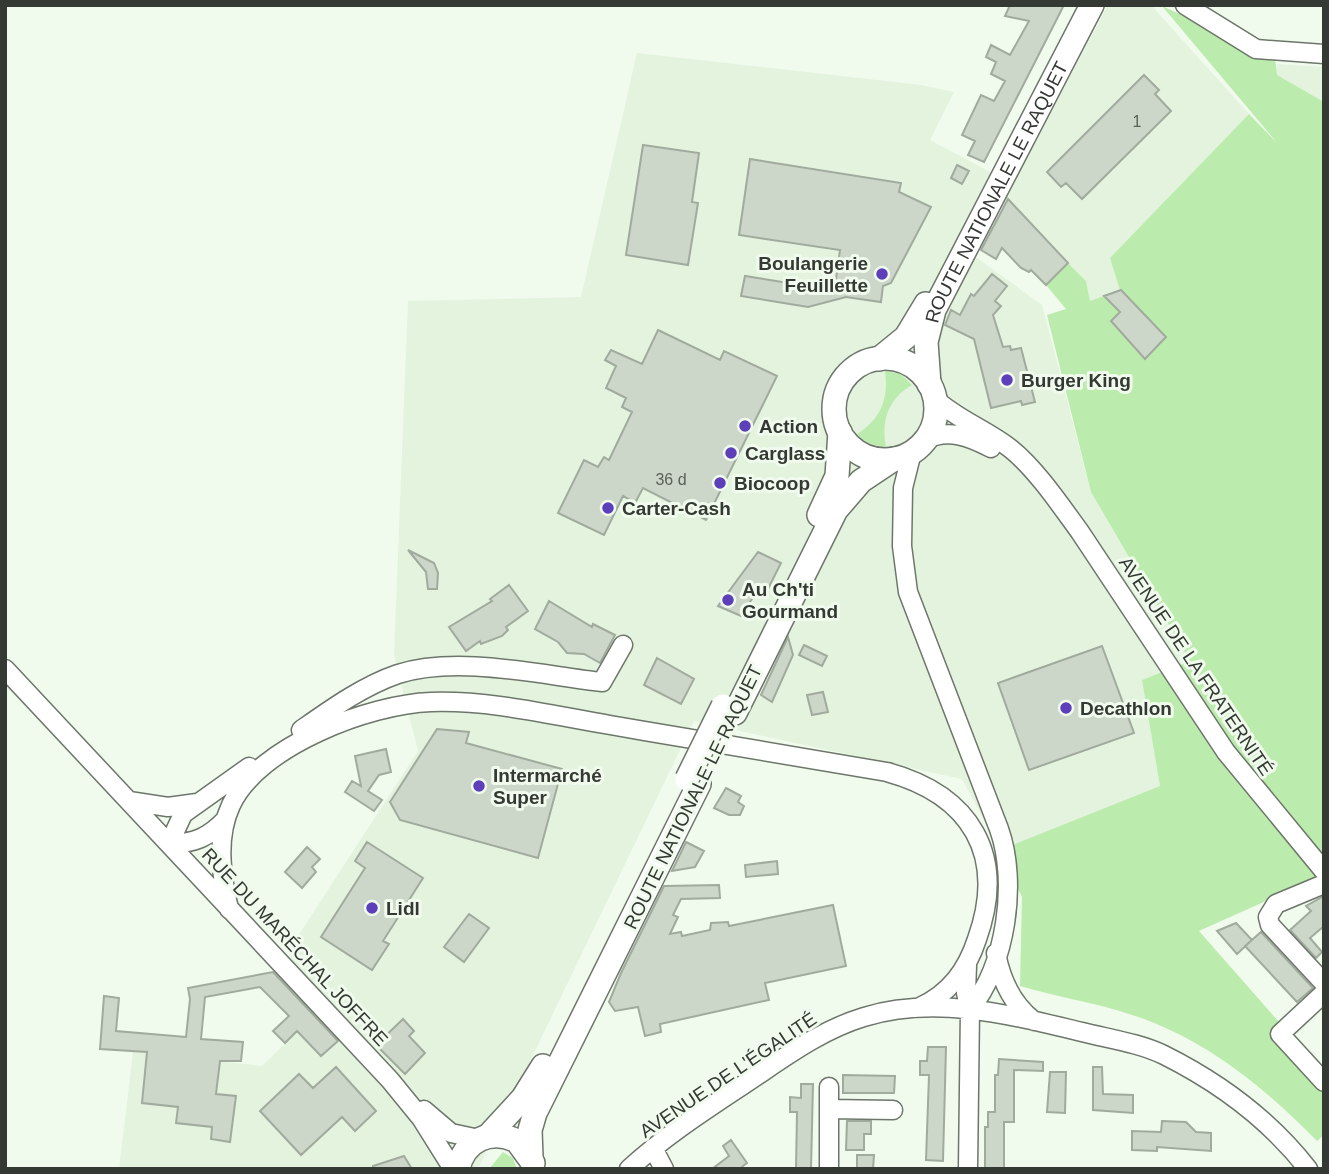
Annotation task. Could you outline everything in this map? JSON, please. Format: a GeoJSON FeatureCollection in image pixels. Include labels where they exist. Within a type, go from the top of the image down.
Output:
{"type":"FeatureCollection","features":[{"type":"Feature","properties":{"kind":"main road","name":"ROUTE NATIONALE LE RAQUET"},"geometry":{"type":"LineString","coordinates":[[878,359],[900,343],[920,316],[1079,5]]}},
{"type":"Feature","properties":{"kind":"main road","name":"ROUTE NATIONALE LE RAQUET"},"geometry":{"type":"LineString","coordinates":[[932,391],[926,342],[934,310],[1092,5]]}},
{"type":"Feature","properties":{"kind":"main road"},"geometry":{"type":"LineString","coordinates":[[878,359],[908,364],[932,391],[935,417],[910,450],[881,460],[851,447],[839,432],[834,407],[840,386],[855,368],[878,359]]}},
{"type":"Feature","properties":{"kind":"main road","name":"ROUTE NATIONALE LE RAQUET"},"geometry":{"type":"LineString","coordinates":[[729,710],[835,483],[840,463],[839,432]]}},
{"type":"Feature","properties":{"kind":"main road","name":"ROUTE NATIONALE LE RAQUET"},"geometry":{"type":"LineString","coordinates":[[533,1163],[530,1130],[533,1118],[568,1031],[729,710],[836,510],[860,481],[910,450]]}},
{"type":"Feature","properties":{"kind":"main road","name":"ROUTE NATIONALE LE RAQUET"},"geometry":{"type":"LineString","coordinates":[[456,1169],[466,1150],[484,1137],[528,1091],[568,1031]]}},
{"type":"Feature","properties":{"kind":"main road"},"geometry":{"type":"LineString","coordinates":[[484,1137],[513,1139],[533,1163]]}},
{"type":"Feature","properties":{"kind":"street"},"geometry":{"type":"LineString","coordinates":[[1185,5],[1255,49],[1324,54]]}},
{"type":"Feature","properties":{"kind":"street","name":"AVENUE DE LA FRATERNITÉ"},"geometry":{"type":"LineString","coordinates":[[932,391],[960,419],[1009,448],[1038,480],[1080,532],[1226,752],[1275,815],[1324,871]]}},
{"type":"Feature","properties":{"kind":"street","name":"AVENUE DE LA FRATERNITÉ"},"geometry":{"type":"LineString","coordinates":[[910,450],[944,433],[964,436],[992,449],[1038,480]]}},
{"type":"Feature","properties":{"kind":"street"},"geometry":{"type":"LineString","coordinates":[[910,450],[903,488],[902,546],[906,583],[1006,851],[1009,895],[996,953],[982,992],[970,1009]]}},
{"type":"Feature","properties":{"kind":"street"},"geometry":{"type":"LineString","coordinates":[[226,819],[206,838],[169,844],[180,818],[203,800],[305,727],[368,687],[390,677],[439,668],[466,667],[602,682],[623,645]]}},
{"type":"Feature","properties":{"kind":"street","name":"RUE DU MARÉCHAL JOFFRE"},"geometry":{"type":"LineString","coordinates":[[5,669],[390,1080],[421,1118],[456,1169]]}},
{"type":"Feature","properties":{"kind":"street"},"geometry":{"type":"LineString","coordinates":[[229,909],[222,866],[226,819],[234,798],[249,779],[315,734],[370,711],[425,702],[503,707],[887,772],[920,782],[944,797],[966,818],[981,844],[988,871],[988,899],[979,935],[967,962],[951,987],[920,1007]]}},
{"type":"Feature","properties":{"kind":"street"},"geometry":{"type":"LineString","coordinates":[[129,801],[175,807],[203,800]]}},
{"type":"Feature","properties":{"kind":"street"},"geometry":{"type":"LineString","coordinates":[[1324,884],[1276,904],[1268,917],[1270,925],[1324,983]]}},
{"type":"Feature","properties":{"kind":"street"},"geometry":{"type":"LineString","coordinates":[[996,953],[1008,990],[1034,1021]]}},
{"type":"Feature","properties":{"kind":"street"},"geometry":{"type":"LineString","coordinates":[[967,962],[965,984],[970,1009],[968,1169]]}},
{"type":"Feature","properties":{"kind":"street"},"geometry":{"type":"LineString","coordinates":[[1324,993],[1280,1034],[1324,1082]]}},
{"type":"Feature","properties":{"kind":"street","name":"AVENUE DE L'ÉGALITÉ"},"geometry":{"type":"LineString","coordinates":[[629,1169],[653,1148],[813,1040],[871,1015],[920,1007],[970,1009],[1136,1045],[1196,1073],[1248,1107],[1283,1139],[1308,1169]]}},
{"type":"Feature","properties":{"kind":"street","name":"RUE DU MARÉCHAL JOFFRE"},"geometry":{"type":"LineString","coordinates":[[390,1080],[452,1133],[484,1137]]}},
{"type":"Feature","properties":{"kind":"street"},"geometry":{"type":"LineString","coordinates":[[829,1087],[829,1169]]}},
{"type":"Feature","properties":{"kind":"street"},"geometry":{"type":"LineString","coordinates":[[829,1108],[893,1110]]}},
{"type":"Feature","properties":{"kind":"street"},"geometry":{"type":"LineString","coordinates":[[653,1148],[664,1169]]}},
{"type":"Feature","properties":{"kind":"street"},"geometry":{"type":"LineString","coordinates":[[1319,1169],[1324,1160]]}},
{"type":"Feature","properties":{"kind":"shaded area"},"geometry":{"type":"Polygon","coordinates":[[[1108,5],[1151,5],[1249,114],[1111,258],[1121,290],[1090,302],[1086,281],[1038,232],[1032,238],[1001,206],[973,255],[1042,305],[1091,492],[1191,661],[1142,680],[1160,786],[1000,850],[962,779],[694,721],[478,1169],[119,1169],[133,1052],[262,1066],[297,1032],[285,1019],[304,1002],[289,950],[418,751],[394,655],[408,301],[581,297],[637,53],[921,85],[954,92],[930,140],[1013,184],[1108,5]]]}},
{"type":"Feature","properties":{"kind":"shaded area"},"geometry":{"type":"Polygon","coordinates":[[[1277,64],[1324,67],[1324,102],[1276,75],[1277,64]]]}},
{"type":"Feature","properties":{"kind":"green space"},"geometry":{"type":"Polygon","coordinates":[[[1162,6],[1275,58],[1277,75],[1324,102],[1324,875],[1199,931],[1279,1022],[1270,1031],[1324,1090],[1324,1135],[1317,1141],[1253,1083],[1207,1050],[1182,1036],[1115,1010],[1020,986],[1022,897],[1000,850],[1160,786],[1142,680],[1190,661],[1091,492],[1047,315],[1066,309],[1046,285],[1068,263],[1086,281],[1090,301],[1120,290],[1110,258],[1249,114],[1278,144],[1162,6]]]}},
{"type":"Feature","properties":{"kind":"green space"},"geometry":{"type":"Polygon","coordinates":[[[885,371],[901,374],[912,385],[897,397],[888,412],[886,448],[865,442],[857,434],[872,422],[882,407],[886,390],[885,371]]]}},
{"type":"Feature","properties":{"kind":"green space"},"geometry":{"type":"Polygon","coordinates":[[[503,1152],[513,1158],[517,1169],[489,1169],[503,1152]]]}},
{"type":"Feature","properties":{"kind":"building"},"geometry":{"type":"Polygon","coordinates":[[[1010,5],[1064,5],[984,162],[968,155],[975,141],[962,135],[981,95],[994,101],[1005,81],[991,74],[996,62],[986,57],[991,45],[1010,55],[1029,21],[1005,16],[1010,5]]]}},
{"type":"Feature","properties":{"kind":"building"},"geometry":{"type":"Polygon","coordinates":[[[1144,75],[1159,90],[1155,94],[1171,111],[1082,199],[1066,183],[1061,187],[1047,172],[1144,75]]]}},
{"type":"Feature","properties":{"kind":"building"},"geometry":{"type":"Polygon","coordinates":[[[643,145],[699,153],[692,202],[698,203],[688,265],[626,255],[643,145]]]}},
{"type":"Feature","properties":{"kind":"building"},"geometry":{"type":"Polygon","coordinates":[[[750,159],[901,183],[899,192],[931,207],[891,283],[883,286],[881,302],[846,297],[808,307],[741,296],[745,276],[807,286],[836,279],[840,250],[739,235],[750,159]]]}},
{"type":"Feature","properties":{"kind":"building"},"geometry":{"type":"Polygon","coordinates":[[[957,165],[969,171],[962,184],[951,178],[957,165]]]}},
{"type":"Feature","properties":{"kind":"building"},"geometry":{"type":"Polygon","coordinates":[[[1008,199],[1068,263],[1046,285],[1031,270],[1029,272],[1021,268],[1002,248],[996,259],[981,250],[1008,199]]]}},
{"type":"Feature","properties":{"kind":"building"},"geometry":{"type":"Polygon","coordinates":[[[992,274],[1007,286],[995,301],[1001,306],[993,315],[1003,347],[1010,346],[1011,350],[1021,348],[1035,402],[1022,405],[1021,401],[991,408],[974,339],[945,325],[951,310],[960,315],[971,294],[974,296],[992,274]]]}},
{"type":"Feature","properties":{"kind":"building"},"geometry":{"type":"Polygon","coordinates":[[[1121,290],[1166,337],[1145,359],[1111,321],[1120,312],[1104,296],[1121,290]]]}},
{"type":"Feature","properties":{"kind":"building"},"geometry":{"type":"Polygon","coordinates":[[[658,330],[720,360],[724,351],[777,376],[706,520],[643,488],[635,503],[623,496],[604,535],[558,513],[584,460],[598,467],[604,457],[609,460],[632,412],[622,407],[626,398],[606,388],[616,366],[605,360],[611,350],[642,364],[658,330]]]}},
{"type":"Feature","properties":{"kind":"building"},"geometry":{"type":"Polygon","coordinates":[[[408,550],[434,563],[438,573],[437,589],[428,589],[426,572],[408,550]]]}},
{"type":"Feature","properties":{"kind":"building"},"geometry":{"type":"Polygon","coordinates":[[[758,552],[781,563],[765,595],[757,591],[741,616],[718,606],[758,552]]]}},
{"type":"Feature","properties":{"kind":"building"},"geometry":{"type":"Polygon","coordinates":[[[509,585],[528,611],[506,627],[508,630],[502,636],[481,644],[480,641],[466,651],[449,627],[492,601],[490,599],[509,585]]]}},
{"type":"Feature","properties":{"kind":"building"},"geometry":{"type":"Polygon","coordinates":[[[549,601],[592,627],[593,624],[615,635],[600,663],[584,654],[567,653],[558,642],[535,629],[549,601]]]}},
{"type":"Feature","properties":{"kind":"building"},"geometry":{"type":"Polygon","coordinates":[[[788,637],[793,655],[772,702],[761,695],[788,637]]]}},
{"type":"Feature","properties":{"kind":"building"},"geometry":{"type":"Polygon","coordinates":[[[804,645],[827,656],[822,666],[799,655],[804,645]]]}},
{"type":"Feature","properties":{"kind":"building","name":"Decathlon"},"geometry":{"type":"Polygon","coordinates":[[[1102,646],[1134,733],[1029,770],[998,683],[1102,646]]]}},
{"type":"Feature","properties":{"kind":"building"},"geometry":{"type":"Polygon","coordinates":[[[657,658],[694,679],[681,704],[644,685],[657,658]]]}},
{"type":"Feature","properties":{"kind":"building"},"geometry":{"type":"Polygon","coordinates":[[[823,692],[828,712],[812,715],[807,695],[823,692]]]}},
{"type":"Feature","properties":{"kind":"building","name":"Intermarché Super"},"geometry":{"type":"Polygon","coordinates":[[[437,729],[469,732],[466,743],[562,769],[538,858],[400,820],[390,802],[437,729]]]}},
{"type":"Feature","properties":{"kind":"building"},"geometry":{"type":"Polygon","coordinates":[[[386,749],[391,772],[379,775],[368,791],[382,800],[374,811],[345,792],[352,781],[361,786],[355,756],[386,749]]]}},
{"type":"Feature","properties":{"kind":"building"},"geometry":{"type":"Polygon","coordinates":[[[726,788],[741,796],[738,802],[744,806],[740,815],[729,815],[714,808],[726,788]]]}},
{"type":"Feature","properties":{"kind":"building","name":"Lidl"},"geometry":{"type":"Polygon","coordinates":[[[367,842],[423,878],[383,941],[389,944],[372,970],[321,937],[365,868],[355,861],[367,842]]]}},
{"type":"Feature","properties":{"kind":"building"},"geometry":{"type":"Polygon","coordinates":[[[686,842],[704,851],[695,867],[672,871],[686,842]]]}},
{"type":"Feature","properties":{"kind":"building"},"geometry":{"type":"Polygon","coordinates":[[[307,847],[320,859],[312,867],[316,872],[302,888],[285,872],[307,847]]]}},
{"type":"Feature","properties":{"kind":"building"},"geometry":{"type":"Polygon","coordinates":[[[777,861],[778,874],[746,877],[745,865],[777,861]]]}},
{"type":"Feature","properties":{"kind":"building"},"geometry":{"type":"Polygon","coordinates":[[[719,885],[720,898],[681,899],[673,915],[678,917],[670,934],[681,932],[682,936],[710,930],[711,923],[728,922],[729,926],[833,905],[846,966],[765,983],[769,1000],[660,1024],[661,1032],[645,1036],[638,1007],[615,1011],[609,1002],[621,973],[664,886],[719,885]]]}},
{"type":"Feature","properties":{"kind":"building"},"geometry":{"type":"Polygon","coordinates":[[[1324,896],[1324,926],[1310,938],[1322,952],[1316,958],[1290,930],[1311,911],[1306,906],[1324,896]]]}},
{"type":"Feature","properties":{"kind":"building"},"geometry":{"type":"Polygon","coordinates":[[[469,914],[489,928],[464,962],[444,947],[469,914]]]}},
{"type":"Feature","properties":{"kind":"building"},"geometry":{"type":"Polygon","coordinates":[[[1236,923],[1252,940],[1237,954],[1217,931],[1236,923]]]}},
{"type":"Feature","properties":{"kind":"building"},"geometry":{"type":"Polygon","coordinates":[[[1261,932],[1313,988],[1297,1002],[1245,946],[1261,932]]]}},
{"type":"Feature","properties":{"kind":"building"},"geometry":{"type":"Polygon","coordinates":[[[273,972],[338,1041],[321,1056],[297,1031],[285,1043],[273,1031],[289,1016],[260,987],[205,997],[201,1039],[243,1042],[241,1061],[220,1061],[216,1094],[236,1096],[230,1142],[211,1139],[212,1127],[176,1123],[178,1107],[142,1103],[147,1052],[100,1049],[104,996],[119,998],[116,1031],[186,1037],[190,999],[188,988],[273,972]]]}},
{"type":"Feature","properties":{"kind":"building"},"geometry":{"type":"Polygon","coordinates":[[[403,1019],[414,1031],[409,1036],[425,1053],[405,1074],[376,1045],[403,1019]]]}},
{"type":"Feature","properties":{"kind":"building"},"geometry":{"type":"Polygon","coordinates":[[[928,1047],[946,1047],[943,1161],[926,1160],[929,1075],[920,1075],[920,1061],[927,1061],[928,1047]]]}},
{"type":"Feature","properties":{"kind":"building"},"geometry":{"type":"Polygon","coordinates":[[[999,1059],[1043,1062],[1043,1071],[1014,1070],[1014,1122],[1004,1122],[1004,1169],[985,1169],[985,1127],[988,1127],[988,1112],[995,1112],[995,1075],[998,1075],[999,1059]]]}},
{"type":"Feature","properties":{"kind":"building"},"geometry":{"type":"Polygon","coordinates":[[[336,1067],[376,1111],[355,1131],[342,1117],[301,1155],[260,1111],[299,1074],[313,1088],[336,1067]]]}},
{"type":"Feature","properties":{"kind":"building"},"geometry":{"type":"Polygon","coordinates":[[[1093,1067],[1102,1067],[1103,1094],[1133,1095],[1133,1113],[1093,1110],[1093,1067]]]}},
{"type":"Feature","properties":{"kind":"building"},"geometry":{"type":"Polygon","coordinates":[[[1050,1072],[1066,1072],[1065,1113],[1047,1112],[1050,1072]]]}},
{"type":"Feature","properties":{"kind":"building"},"geometry":{"type":"Polygon","coordinates":[[[843,1075],[895,1076],[894,1093],[843,1093],[843,1075]]]}},
{"type":"Feature","properties":{"kind":"building"},"geometry":{"type":"Polygon","coordinates":[[[801,1084],[813,1084],[811,1169],[796,1169],[797,1112],[790,1112],[790,1097],[801,1098],[801,1084]]]}},
{"type":"Feature","properties":{"kind":"building"},"geometry":{"type":"Polygon","coordinates":[[[847,1121],[871,1121],[871,1134],[864,1134],[864,1150],[846,1150],[847,1121]]]}},
{"type":"Feature","properties":{"kind":"building"},"geometry":{"type":"Polygon","coordinates":[[[1162,1121],[1186,1122],[1196,1132],[1211,1133],[1211,1151],[1157,1147],[1157,1151],[1132,1150],[1132,1131],[1161,1132],[1162,1121]]]}},
{"type":"Feature","properties":{"kind":"building"},"geometry":{"type":"Polygon","coordinates":[[[731,1140],[747,1163],[739,1169],[712,1169],[729,1156],[723,1146],[731,1140]]]}},
{"type":"Feature","properties":{"kind":"building"},"geometry":{"type":"Polygon","coordinates":[[[857,1155],[874,1155],[873,1169],[857,1169],[857,1155]]]}},
{"type":"Feature","properties":{"kind":"building"},"geometry":{"type":"Polygon","coordinates":[[[404,1156],[412,1169],[373,1169],[373,1166],[404,1156]]]}},
{"type":"Feature","properties":{"kind":"place","name":"Boulangerie Feuillette"},"geometry":{"type":"Point","coordinates":[882,274]}},
{"type":"Feature","properties":{"kind":"place","name":"Burger King"},"geometry":{"type":"Point","coordinates":[1007,380]}},
{"type":"Feature","properties":{"kind":"place","name":"Action"},"geometry":{"type":"Point","coordinates":[745,426]}},
{"type":"Feature","properties":{"kind":"place","name":"Carglass"},"geometry":{"type":"Point","coordinates":[731,453]}},
{"type":"Feature","properties":{"kind":"place","name":"Biocoop"},"geometry":{"type":"Point","coordinates":[720,483]}},
{"type":"Feature","properties":{"kind":"place","name":"Carter-Cash"},"geometry":{"type":"Point","coordinates":[608,508]}},
{"type":"Feature","properties":{"kind":"place","name":"Au Ch'ti Gourmand"},"geometry":{"type":"Point","coordinates":[728,600]}},
{"type":"Feature","properties":{"kind":"place","name":"Decathlon"},"geometry":{"type":"Point","coordinates":[1066,708]}},
{"type":"Feature","properties":{"kind":"place","name":"Intermarché Super"},"geometry":{"type":"Point","coordinates":[479,786]}},
{"type":"Feature","properties":{"kind":"place","name":"Lidl"},"geometry":{"type":"Point","coordinates":[372,908]}}]}
